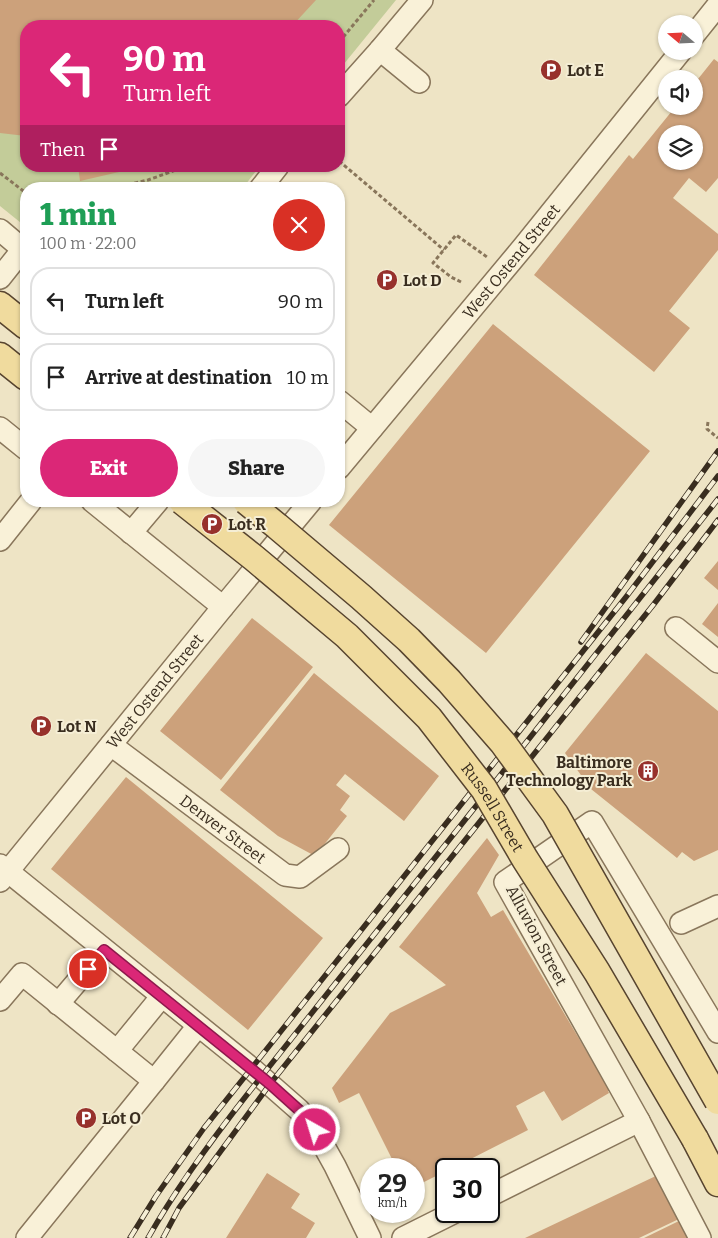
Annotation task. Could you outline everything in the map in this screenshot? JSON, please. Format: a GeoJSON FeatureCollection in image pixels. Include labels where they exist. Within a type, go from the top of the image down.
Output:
{"type":"FeatureCollection","features":[{"type":"Feature","properties":{"kind":"main road"},"geometry":{"type":"LineString","coordinates":[[0,305],[20,321]]}},
{"type":"Feature","properties":{"kind":"main road"},"geometry":{"type":"LineString","coordinates":[[0,356],[20,371]]}},
{"type":"Feature","properties":{"kind":"main road","name":"Russell Street"},"geometry":{"type":"LineString","coordinates":[[190,507],[347,636],[429,718],[484,789],[597,972],[695,1138],[718,1183]]}},
{"type":"Feature","properties":{"kind":"main road"},"geometry":{"type":"LineString","coordinates":[[253,507],[408,640],[449,681],[503,743],[555,814],[718,1100]]}},
{"type":"Feature","properties":{"kind":"street"},"geometry":{"type":"LineString","coordinates":[[345,89],[422,0]]}},
{"type":"Feature","properties":{"kind":"street"},"geometry":{"type":"LineString","coordinates":[[703,24],[718,5]]}},
{"type":"Feature","properties":{"kind":"street"},"geometry":{"type":"LineString","coordinates":[[380,50],[419,82]]}},
{"type":"Feature","properties":{"kind":"street","name":"West Ostend Street"},"geometry":{"type":"LineString","coordinates":[[345,461],[524,246],[674,60]]}},
{"type":"Feature","properties":{"kind":"street"},"geometry":{"type":"LineString","coordinates":[[265,182],[273,172]]}},
{"type":"Feature","properties":{"kind":"street"},"geometry":{"type":"LineString","coordinates":[[0,230],[20,247]]}},
{"type":"Feature","properties":{"kind":"street"},"geometry":{"type":"LineString","coordinates":[[0,278],[20,256]]}},
{"type":"Feature","properties":{"kind":"street"},"geometry":{"type":"LineString","coordinates":[[345,406],[372,428]]}},
{"type":"Feature","properties":{"kind":"street"},"geometry":{"type":"LineString","coordinates":[[0,428],[20,444]]}},
{"type":"Feature","properties":{"kind":"street"},"geometry":{"type":"LineString","coordinates":[[0,540],[26,507]]}},
{"type":"Feature","properties":{"kind":"street"},"geometry":{"type":"LineString","coordinates":[[99,507],[223,607]]}},
{"type":"Feature","properties":{"kind":"street"},"geometry":{"type":"LineString","coordinates":[[131,533],[153,507]]}},
{"type":"Feature","properties":{"kind":"street","name":"West Ostend Street"},"geometry":{"type":"LineString","coordinates":[[3,873],[111,745],[306,507]]}},
{"type":"Feature","properties":{"kind":"street"},"geometry":{"type":"LineString","coordinates":[[676,628],[718,662]]}},
{"type":"Feature","properties":{"kind":"street","name":"Denver Street"},"geometry":{"type":"LineString","coordinates":[[111,745],[285,875],[300,876],[338,849]]}},
{"type":"Feature","properties":{"kind":"street","name":"Alluvion Street"},"geometry":{"type":"LineString","coordinates":[[639,1121],[505,882],[592,822],[718,1032]]}},
{"type":"Feature","properties":{"kind":"street"},"geometry":{"type":"LineString","coordinates":[[3,873],[162,996],[299,1110],[315,1130],[335,1166],[370,1238]]}},
{"type":"Feature","properties":{"kind":"street"},"geometry":{"type":"LineString","coordinates":[[681,922],[718,906]]}},
{"type":"Feature","properties":{"kind":"street"},"geometry":{"type":"LineString","coordinates":[[58,1004],[104,950]]}},
{"type":"Feature","properties":{"kind":"street"},"geometry":{"type":"LineString","coordinates":[[0,1000],[22,974],[154,1081]]}},
{"type":"Feature","properties":{"kind":"street"},"geometry":{"type":"LineString","coordinates":[[117,1051],[162,996]]}},
{"type":"Feature","properties":{"kind":"street"},"geometry":{"type":"LineString","coordinates":[[27,1238],[198,1026]]}},
{"type":"Feature","properties":{"kind":"street"},"geometry":{"type":"LineString","coordinates":[[500,1190],[639,1121],[700,1238]]}},
{"type":"Feature","properties":{"kind":"street"},"geometry":{"type":"LineString","coordinates":[[403,1238],[435,1222]]}},
{"type":"Feature","properties":{"kind":"path"},"geometry":{"type":"LineString","coordinates":[[345,35],[374,0]]}},
{"type":"Feature","properties":{"kind":"path"},"geometry":{"type":"LineString","coordinates":[[345,166],[444,250]]}},
{"type":"Feature","properties":{"kind":"path"},"geometry":{"type":"LineString","coordinates":[[139,182],[170,172]]}},
{"type":"Feature","properties":{"kind":"path"},"geometry":{"type":"LineString","coordinates":[[0,173],[20,188]]}},
{"type":"Feature","properties":{"kind":"path"},"geometry":{"type":"LineString","coordinates":[[461,282],[433,263],[456,235],[504,270]]}},
{"type":"Feature","properties":{"kind":"path"},"geometry":{"type":"LineString","coordinates":[[708,422],[707,429],[718,438]]}},
{"type":"Feature","properties":{"kind":"green space"},"geometry":{"type":"Polygon","coordinates":[[[0,0],[396,0],[345,63],[345,20],[20,20],[20,172],[255,172],[247,182],[20,182],[20,222],[0,206],[0,0]]]}},
{"type":"Feature","properties":{"kind":"building"},"geometry":{"type":"Polygon","coordinates":[[[0,0],[316,0],[298,20],[20,20],[20,135],[0,133],[0,0]]]}},
{"type":"Feature","properties":{"kind":"building"},"geometry":{"type":"Polygon","coordinates":[[[714,59],[718,62],[718,178],[706,192],[689,178],[673,198],[718,234],[718,250],[669,311],[690,328],[654,372],[534,275],[629,155],[633,159],[658,128],[658,170],[703,170],[703,125],[661,125],[669,115],[703,115],[703,73],[714,59]]]}},
{"type":"Feature","properties":{"kind":"building"},"geometry":{"type":"Polygon","coordinates":[[[79,172],[119,172],[80,181],[79,172]]]}},
{"type":"Feature","properties":{"kind":"building"},"geometry":{"type":"Polygon","coordinates":[[[493,324],[650,451],[486,653],[329,525],[493,324]]]}},
{"type":"Feature","properties":{"kind":"building"},"geometry":{"type":"Polygon","coordinates":[[[718,561],[718,590],[704,578],[718,561]]]}},
{"type":"Feature","properties":{"kind":"building"},"geometry":{"type":"Polygon","coordinates":[[[718,603],[718,637],[702,624],[718,603]]]}},
{"type":"Feature","properties":{"kind":"building"},"geometry":{"type":"Polygon","coordinates":[[[252,618],[313,667],[221,780],[160,731],[252,618]]]}},
{"type":"Feature","properties":{"kind":"building","name":"Baltimore Technology Park"},"geometry":{"type":"Polygon","coordinates":[[[646,653],[718,711],[718,850],[694,861],[682,852],[677,858],[591,789],[565,753],[646,653]]]}},
{"type":"Feature","properties":{"kind":"building"},"geometry":{"type":"Polygon","coordinates":[[[314,673],[439,776],[404,821],[345,774],[336,785],[350,796],[340,810],[347,816],[315,856],[278,836],[220,790],[314,673]]]}},
{"type":"Feature","properties":{"kind":"building"},"geometry":{"type":"Polygon","coordinates":[[[126,777],[323,938],[248,1030],[51,869],[126,777]]]}},
{"type":"Feature","properties":{"kind":"building"},"geometry":{"type":"Polygon","coordinates":[[[487,838],[499,855],[477,893],[491,917],[503,910],[610,1091],[608,1091],[609,1093],[562,1121],[544,1091],[516,1106],[528,1130],[473,1158],[435,1158],[435,1176],[425,1182],[425,1158],[392,1158],[359,1093],[339,1103],[332,1088],[390,1013],[446,985],[399,947],[487,838]]]}},
{"type":"Feature","properties":{"kind":"building"},"geometry":{"type":"Polygon","coordinates":[[[267,1173],[300,1194],[291,1208],[315,1223],[306,1238],[226,1238],[267,1173]]]}},
{"type":"Feature","properties":{"kind":"building"},"geometry":{"type":"Polygon","coordinates":[[[660,1174],[681,1218],[639,1238],[525,1238],[660,1174]]]}},
{"type":"Feature","properties":{"kind":"building"},"geometry":{"type":"Polygon","coordinates":[[[681,1220],[689,1238],[644,1238],[681,1220]]]}},
{"type":"Feature","properties":{"kind":"railway"},"geometry":{"type":"LineString","coordinates":[[581,642],[718,451]]}},
{"type":"Feature","properties":{"kind":"railway"},"geometry":{"type":"LineString","coordinates":[[130,1238],[156,1196],[204,1128],[626,597],[718,476]]}},
{"type":"Feature","properties":{"kind":"railway"},"geometry":{"type":"LineString","coordinates":[[148,1238],[182,1183],[233,1113],[718,499]]}},
{"type":"Feature","properties":{"kind":"railway"},"geometry":{"type":"LineString","coordinates":[[163,1238],[179,1208],[270,1084],[654,604],[718,520]]}},
{"type":"Feature","properties":{"kind":"place","name":"Lot E"},"geometry":{"type":"Point","coordinates":[551,70]}},
{"type":"Feature","properties":{"kind":"place","name":"Lot D"},"geometry":{"type":"Point","coordinates":[387,280]}},
{"type":"Feature","properties":{"kind":"place","name":"Lot R"},"geometry":{"type":"Point","coordinates":[212,524]}},
{"type":"Feature","properties":{"kind":"place","name":"Lot N"},"geometry":{"type":"Point","coordinates":[41,726]}},
{"type":"Feature","properties":{"kind":"place","name":"Baltimore Technology Park"},"geometry":{"type":"Point","coordinates":[648,771]}},
{"type":"Feature","properties":{"kind":"place","name":"Lot O"},"geometry":{"type":"Point","coordinates":[86,1118]}},
{"type":"Feature","properties":{"kind":"route"},"geometry":{"type":"LineString","coordinates":[[88,969],[104,950],[270,1084],[299,1110],[315,1130]]}}]}
